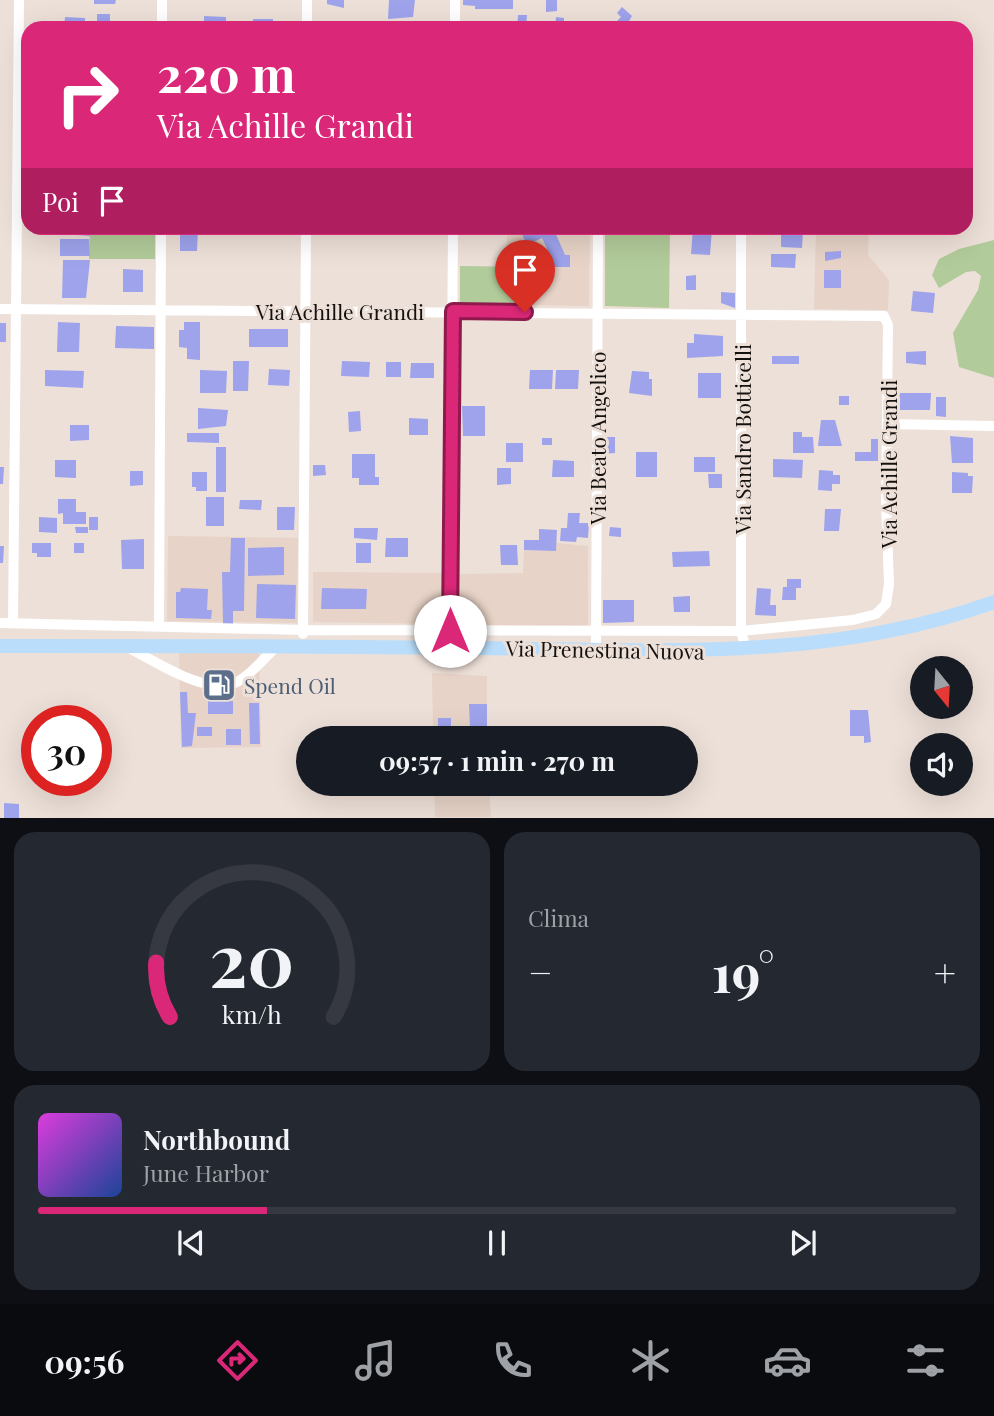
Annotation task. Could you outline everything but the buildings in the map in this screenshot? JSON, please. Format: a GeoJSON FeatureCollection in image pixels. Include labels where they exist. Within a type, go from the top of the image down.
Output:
{"type":"FeatureCollection","features":[{"type":"Feature","properties":{"kind":"main road","name":"Via Prenestina Nuova"},"geometry":{"type":"LineString","coordinates":[[0,646],[746,649],[873,636],[929,623],[994,602]]}},
{"type":"Feature","properties":{"kind":"street"},"geometry":{"type":"LineString","coordinates":[[13,623],[19,0]]}},
{"type":"Feature","properties":{"kind":"street"},"geometry":{"type":"LineString","coordinates":[[162,0],[162,21]]}},
{"type":"Feature","properties":{"kind":"street"},"geometry":{"type":"LineString","coordinates":[[307,0],[307,21]]}},
{"type":"Feature","properties":{"kind":"street"},"geometry":{"type":"LineString","coordinates":[[455,0],[455,21]]}},
{"type":"Feature","properties":{"kind":"street"},"geometry":{"type":"LineString","coordinates":[[159,626],[160,235]]}},
{"type":"Feature","properties":{"kind":"street"},"geometry":{"type":"LineString","coordinates":[[304,648],[306,235]]}},
{"type":"Feature","properties":{"kind":"street"},"geometry":{"type":"LineString","coordinates":[[450,631],[453,235]]}},
{"type":"Feature","properties":{"kind":"street","name":"Via Beato Angelico"},"geometry":{"type":"LineString","coordinates":[[596,649],[598,235]]}},
{"type":"Feature","properties":{"kind":"street","name":"Via Sandro Botticelli"},"geometry":{"type":"LineString","coordinates":[[741,235],[740,631],[746,649]]}},
{"type":"Feature","properties":{"kind":"street","name":"Via Achille Grandi"},"geometry":{"type":"LineString","coordinates":[[0,309],[453,311],[886,318],[890,575],[885,607],[876,614],[860,619],[740,631],[303,630],[0,623]]}},
{"type":"Feature","properties":{"kind":"street"},"geometry":{"type":"LineString","coordinates":[[887,424],[994,426]]}},
{"type":"Feature","properties":{"kind":"street"},"geometry":{"type":"LineString","coordinates":[[216,646],[217,628]]}},
{"type":"Feature","properties":{"kind":"street"},"geometry":{"type":"LineString","coordinates":[[124,646],[201,683],[228,685],[241,678],[276,647]]}},
{"type":"Feature","properties":{"kind":"shaded area"},"geometry":{"type":"Polygon","coordinates":[[[507,235],[590,235],[589,306],[524,305],[525,267],[507,267],[507,235]]]}},
{"type":"Feature","properties":{"kind":"shaded area"},"geometry":{"type":"Polygon","coordinates":[[[816,235],[869,235],[868,255],[889,280],[888,310],[814,309],[816,235]]]}},
{"type":"Feature","properties":{"kind":"shaded area"},"geometry":{"type":"Polygon","coordinates":[[[168,536],[298,538],[297,623],[167,621],[168,536]]]}},
{"type":"Feature","properties":{"kind":"shaded area"},"geometry":{"type":"Polygon","coordinates":[[[556,543],[588,546],[588,627],[458,625],[457,574],[523,573],[524,550],[556,551],[556,543]]]}},
{"type":"Feature","properties":{"kind":"shaded area"},"geometry":{"type":"Polygon","coordinates":[[[313,572],[444,573],[444,624],[313,622],[313,572]]]}},
{"type":"Feature","properties":{"kind":"shaded area"},"geometry":{"type":"Polygon","coordinates":[[[179,651],[259,651],[261,747],[181,748],[179,651]]]}},
{"type":"Feature","properties":{"kind":"shaded area"},"geometry":{"type":"Polygon","coordinates":[[[432,673],[487,676],[487,726],[433,726],[432,673]]]}},
{"type":"Feature","properties":{"kind":"shaded area"},"geometry":{"type":"Polygon","coordinates":[[[434,796],[490,796],[491,817],[435,817],[434,796]]]}},
{"type":"Feature","properties":{"kind":"green space"},"geometry":{"type":"Polygon","coordinates":[[[90,235],[155,235],[155,259],[89,259],[90,235]]]}},
{"type":"Feature","properties":{"kind":"green space"},"geometry":{"type":"Polygon","coordinates":[[[605,235],[670,235],[669,308],[605,306],[605,235]]]}},
{"type":"Feature","properties":{"kind":"green space"},"geometry":{"type":"Polygon","coordinates":[[[994,240],[994,378],[959,367],[953,333],[978,290],[981,276],[975,271],[966,272],[939,288],[932,275],[939,259],[959,249],[994,240]]]}},
{"type":"Feature","properties":{"kind":"green space"},"geometry":{"type":"Polygon","coordinates":[[[460,266],[525,267],[524,305],[460,305],[460,266]]]}},
{"type":"Feature","properties":{"kind":"place","name":"Spend Oil"},"geometry":{"type":"Point","coordinates":[219,685]}},
{"type":"Feature","properties":{"kind":"route"},"geometry":{"type":"LineString","coordinates":[[450,631],[453,311],[525,312]]}}]}
